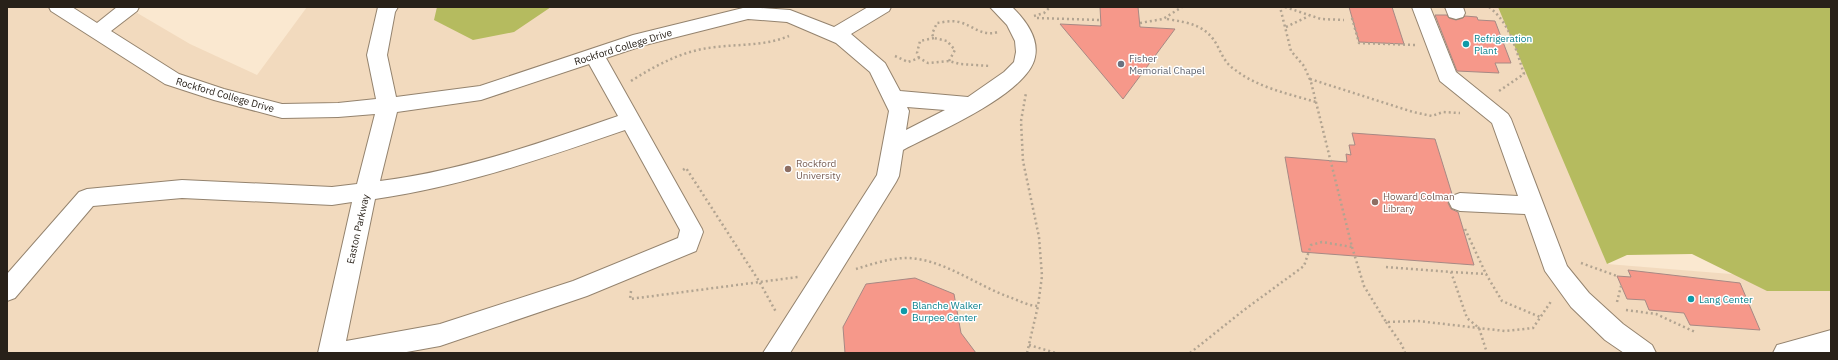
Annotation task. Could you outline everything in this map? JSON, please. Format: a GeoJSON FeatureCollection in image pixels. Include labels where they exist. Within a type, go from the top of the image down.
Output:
{"type":"FeatureCollection","features":[{"type":"Feature","properties":{"kind":"street","name":"Rockford College Drive"},"geometry":{"type":"LineString","coordinates":[[58,7],[172,80],[220,95],[282,111],[338,110],[388,106],[481,93],[640,40],[748,13],[790,16],[843,38],[878,68],[899,111],[888,176],[776,353]]}},
{"type":"Feature","properties":{"kind":"street"},"geometry":{"type":"LineString","coordinates":[[97,32],[130,7]]}},
{"type":"Feature","properties":{"kind":"street"},"geometry":{"type":"LineString","coordinates":[[388,106],[377,56],[386,10],[389,7]]}},
{"type":"Feature","properties":{"kind":"street"},"geometry":{"type":"LineString","coordinates":[[835,35],[882,7]]}},
{"type":"Feature","properties":{"kind":"street"},"geometry":{"type":"LineString","coordinates":[[893,146],[970,105],[1007,82],[1021,66],[1025,53],[1024,34],[1009,13],[999,7]]}},
{"type":"Feature","properties":{"kind":"street"},"geometry":{"type":"LineString","coordinates":[[1421,7],[1447,76],[1501,119],[1557,271],[1594,313],[1614,332],[1643,353]]}},
{"type":"Feature","properties":{"kind":"street"},"geometry":{"type":"LineString","coordinates":[[343,353],[447,333],[579,290],[688,244],[692,232],[594,55]]}},
{"type":"Feature","properties":{"kind":"street"},"geometry":{"type":"LineString","coordinates":[[893,98],[970,105]]}},
{"type":"Feature","properties":{"kind":"street","name":"Easton Parkway"},"geometry":{"type":"LineString","coordinates":[[331,353],[366,192],[388,106]]}},
{"type":"Feature","properties":{"kind":"street"},"geometry":{"type":"LineString","coordinates":[[7,291],[87,198],[182,189],[332,196],[366,192],[422,183],[543,150],[630,120]]}},
{"type":"Feature","properties":{"kind":"street"},"geometry":{"type":"LineString","coordinates":[[1460,202],[1533,206]]}},
{"type":"Feature","properties":{"kind":"street"},"geometry":{"type":"LineString","coordinates":[[1786,353],[1831,341]]}},
{"type":"Feature","properties":{"kind":"path"},"geometry":{"type":"LineString","coordinates":[[1050,7],[1044,13],[1028,18],[1100,20]]}},
{"type":"Feature","properties":{"kind":"path"},"geometry":{"type":"LineString","coordinates":[[1167,19],[1182,7]]}},
{"type":"Feature","properties":{"kind":"path"},"geometry":{"type":"LineString","coordinates":[[1280,7],[1291,51],[1304,66],[1316,102],[1352,247],[1356,271],[1369,299],[1402,345],[1405,353]]}},
{"type":"Feature","properties":{"kind":"path"},"geometry":{"type":"LineString","coordinates":[[1285,7],[1321,19],[1344,20],[1342,18]]}},
{"type":"Feature","properties":{"kind":"path"},"geometry":{"type":"LineString","coordinates":[[1309,79],[1338,90],[1366,96],[1413,112],[1432,116],[1443,112],[1501,119],[1499,91],[1524,74],[1511,38],[1497,11],[1489,7]]}},
{"type":"Feature","properties":{"kind":"path"},"geometry":{"type":"LineString","coordinates":[[1286,27],[1310,16]]}},
{"type":"Feature","properties":{"kind":"path"},"geometry":{"type":"LineString","coordinates":[[1352,18],[1359,43],[1392,44]]}},
{"type":"Feature","properties":{"kind":"path"},"geometry":{"type":"LineString","coordinates":[[1140,23],[1167,19],[1192,24],[1209,33],[1224,60],[1234,70],[1251,80],[1316,102]]}},
{"type":"Feature","properties":{"kind":"path"},"geometry":{"type":"LineString","coordinates":[[613,90],[642,75],[655,66],[683,54],[708,48],[762,43],[783,39],[790,35],[799,20]]}},
{"type":"Feature","properties":{"kind":"path"},"geometry":{"type":"LineString","coordinates":[[934,38],[932,34],[934,27],[937,23],[944,22],[958,21],[985,34],[993,34],[1001,31]]}},
{"type":"Feature","properties":{"kind":"path"},"geometry":{"type":"LineString","coordinates":[[949,61],[955,50],[952,43],[946,40],[934,38],[920,41],[917,53],[919,58],[928,63],[949,61],[960,64],[992,67]]}},
{"type":"Feature","properties":{"kind":"path"},"geometry":{"type":"LineString","coordinates":[[892,52],[902,60],[908,62],[919,58]]}},
{"type":"Feature","properties":{"kind":"path"},"geometry":{"type":"LineString","coordinates":[[1026,88],[1021,121],[1023,161],[1038,237],[1042,276],[1038,306],[1028,353]]}},
{"type":"Feature","properties":{"kind":"path"},"geometry":{"type":"LineString","coordinates":[[681,170],[686,168],[758,281]]}},
{"type":"Feature","properties":{"kind":"path"},"geometry":{"type":"LineString","coordinates":[[1465,229],[1486,274],[1502,301],[1540,317]]}},
{"type":"Feature","properties":{"kind":"path"},"geometry":{"type":"LineString","coordinates":[[1190,353],[1244,310],[1304,266],[1311,245],[1322,242],[1352,247]]}},
{"type":"Feature","properties":{"kind":"path"},"geometry":{"type":"LineString","coordinates":[[631,291],[630,299],[653,297],[758,281],[843,272],[885,262],[912,258],[954,272],[1002,295],[1019,299],[1032,307],[1038,306]]}},
{"type":"Feature","properties":{"kind":"path"},"geometry":{"type":"LineString","coordinates":[[1386,267],[1486,274]]}},
{"type":"Feature","properties":{"kind":"path"},"geometry":{"type":"LineString","coordinates":[[1452,272],[1467,318],[1479,328],[1487,353]]}},
{"type":"Feature","properties":{"kind":"path"},"geometry":{"type":"LineString","coordinates":[[1616,308],[1621,286]]}},
{"type":"Feature","properties":{"kind":"path"},"geometry":{"type":"LineString","coordinates":[[1386,322],[1418,321],[1505,331],[1533,328],[1551,300],[1574,292]]}},
{"type":"Feature","properties":{"kind":"path"},"geometry":{"type":"LineString","coordinates":[[1594,313],[1616,308],[1656,314],[1694,332]]}},
{"type":"Feature","properties":{"kind":"path"},"geometry":{"type":"LineString","coordinates":[[1029,345],[1056,353]]}},
{"type":"Feature","properties":{"kind":"shaded area","name":"Rockford University"},"geometry":{"type":"Polygon","coordinates":[[[7,7],[127,7],[190,44],[257,75],[307,7],[1504,7],[1607,264],[1831,282],[1831,353],[7,353],[7,7]]]}},
{"type":"Feature","properties":{"kind":"green space"},"geometry":{"type":"Polygon","coordinates":[[[437,7],[551,7],[514,32],[473,40],[434,20],[437,7]]]}},
{"type":"Feature","properties":{"kind":"green space"},"geometry":{"type":"Polygon","coordinates":[[[1498,7],[1831,7],[1831,291],[1767,291],[1692,254],[1627,255],[1607,264],[1498,7]]]}},
{"type":"Feature","properties":{"kind":"building","name":"Fisher Memorial Chapel"},"geometry":{"type":"Polygon","coordinates":[[[1100,7],[1138,7],[1140,27],[1175,29],[1123,99],[1060,24],[1101,26],[1100,7]]]}},
{"type":"Feature","properties":{"kind":"building"},"geometry":{"type":"Polygon","coordinates":[[[1349,7],[1392,7],[1404,44],[1359,42],[1349,7]]]}},
{"type":"Feature","properties":{"kind":"building","name":"Refrigeration Plant"},"geometry":{"type":"Polygon","coordinates":[[[1435,15],[1447,15],[1449,18],[1456,20],[1465,16],[1477,17],[1478,20],[1495,21],[1511,63],[1495,63],[1499,73],[1457,71],[1435,15]]]}},
{"type":"Feature","properties":{"kind":"building"},"geometry":{"type":"Polygon","coordinates":[[[1352,133],[1435,139],[1452,194],[1448,203],[1451,209],[1458,212],[1474,265],[1302,252],[1285,157],[1347,162],[1346,154],[1351,155],[1349,145],[1355,145],[1352,133]]]}},
{"type":"Feature","properties":{"kind":"building","name":"Lang Center"},"geometry":{"type":"Polygon","coordinates":[[[1628,270],[1740,283],[1760,330],[1690,325],[1684,313],[1649,310],[1645,300],[1627,299],[1617,276],[1631,277],[1628,270]]]}},
{"type":"Feature","properties":{"kind":"building","name":"Blanche Walker Burpee Center"},"geometry":{"type":"Polygon","coordinates":[[[915,278],[954,294],[961,333],[976,353],[845,353],[843,327],[866,284],[915,278]]]}},
{"type":"Feature","properties":{"kind":"place","name":"Refrigeration Plant"},"geometry":{"type":"Point","coordinates":[1466,44]}},
{"type":"Feature","properties":{"kind":"place","name":"Fisher Memorial Chapel"},"geometry":{"type":"Point","coordinates":[1121,64]}},
{"type":"Feature","properties":{"kind":"place","name":"Rockford University"},"geometry":{"type":"Point","coordinates":[788,169]}},
{"type":"Feature","properties":{"kind":"place","name":"Howard Colman Library"},"geometry":{"type":"Point","coordinates":[1375,202]}},
{"type":"Feature","properties":{"kind":"place","name":"Lang Center"},"geometry":{"type":"Point","coordinates":[1691,299]}},
{"type":"Feature","properties":{"kind":"place","name":"Blanche Walker Burpee Center"},"geometry":{"type":"Point","coordinates":[904,311]}}]}
